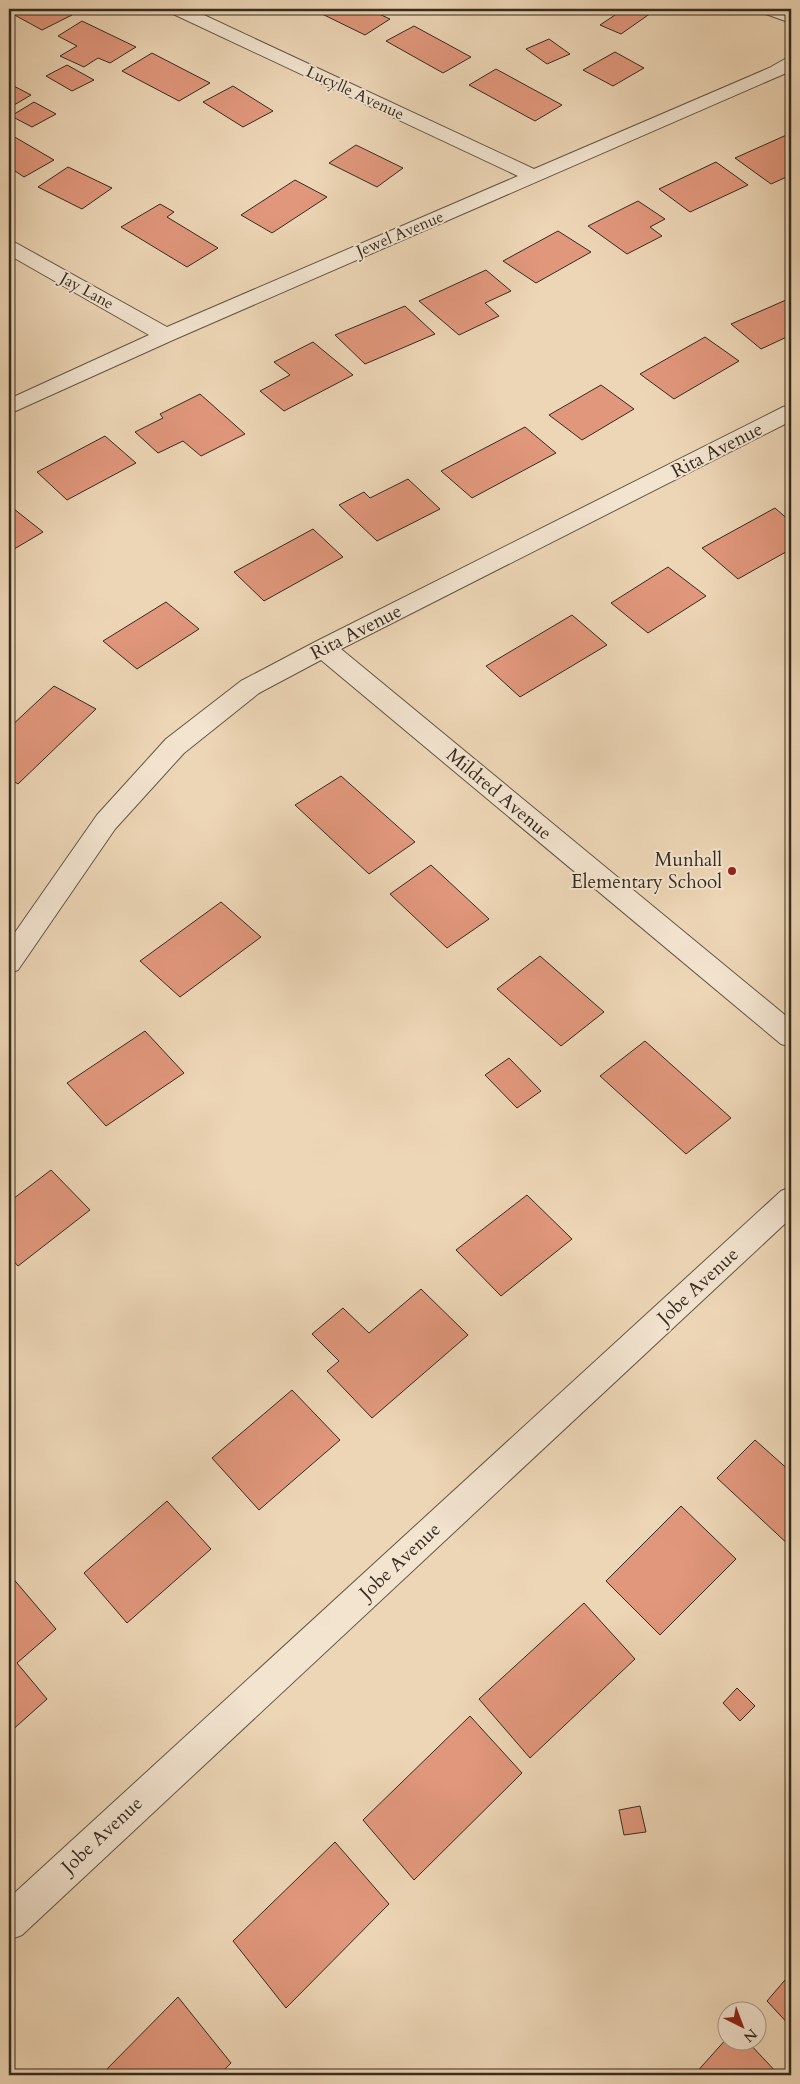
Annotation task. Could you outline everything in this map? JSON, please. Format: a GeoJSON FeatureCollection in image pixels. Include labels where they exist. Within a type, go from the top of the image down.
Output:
{"type":"FeatureCollection","features":[{"type":"Feature","properties":{"kind":"street","name":"Lucylle Avenue"},"geometry":{"type":"LineString","coordinates":[[176,9],[533,176]]}},
{"type":"Feature","properties":{"kind":"street"},"geometry":{"type":"LineString","coordinates":[[769,9],[791,18]]}},
{"type":"Feature","properties":{"kind":"street","name":"Jewel Avenue"},"geometry":{"type":"LineString","coordinates":[[9,408],[166,335],[776,72],[791,63]]}},
{"type":"Feature","properties":{"kind":"street","name":"Jay Lane"},"geometry":{"type":"LineString","coordinates":[[9,247],[166,335]]}},
{"type":"Feature","properties":{"kind":"street","name":"Rita Avenue"},"geometry":{"type":"LineString","coordinates":[[9,962],[106,822],[175,746],[250,688],[323,648],[791,412]]}},
{"type":"Feature","properties":{"kind":"street","name":"Mildred Avenue"},"geometry":{"type":"LineString","coordinates":[[323,648],[791,1036]]}},
{"type":"Feature","properties":{"kind":"street","name":"Jobe Avenue"},"geometry":{"type":"LineString","coordinates":[[9,1922],[791,1200]]}},
{"type":"Feature","properties":{"kind":"building"},"geometry":{"type":"Polygon","coordinates":[[[9,9],[62,9],[72,15],[42,30],[9,12],[9,9]]]}},
{"type":"Feature","properties":{"kind":"building"},"geometry":{"type":"Polygon","coordinates":[[[326,9],[368,9],[390,19],[365,35],[320,13],[326,9]]]}},
{"type":"Feature","properties":{"kind":"building"},"geometry":{"type":"Polygon","coordinates":[[[624,9],[640,9],[651,13],[621,34],[600,25],[624,9]]]}},
{"type":"Feature","properties":{"kind":"building"},"geometry":{"type":"Polygon","coordinates":[[[82,21],[136,47],[110,63],[98,58],[84,67],[60,56],[77,46],[58,36],[82,21]]]}},
{"type":"Feature","properties":{"kind":"building"},"geometry":{"type":"Polygon","coordinates":[[[414,26],[471,57],[443,73],[386,41],[414,26]]]}},
{"type":"Feature","properties":{"kind":"building"},"geometry":{"type":"Polygon","coordinates":[[[549,39],[570,54],[547,64],[526,49],[549,39]]]}},
{"type":"Feature","properties":{"kind":"building"},"geometry":{"type":"Polygon","coordinates":[[[615,52],[644,68],[613,86],[583,70],[615,52]]]}},
{"type":"Feature","properties":{"kind":"building"},"geometry":{"type":"Polygon","coordinates":[[[152,53],[210,83],[179,101],[122,71],[152,53]]]}},
{"type":"Feature","properties":{"kind":"building"},"geometry":{"type":"Polygon","coordinates":[[[67,65],[94,80],[72,91],[46,76],[67,65]]]}},
{"type":"Feature","properties":{"kind":"building"},"geometry":{"type":"Polygon","coordinates":[[[496,69],[562,105],[535,121],[469,85],[496,69]]]}},
{"type":"Feature","properties":{"kind":"building"},"geometry":{"type":"Polygon","coordinates":[[[9,85],[31,95],[9,108],[9,85]]]}},
{"type":"Feature","properties":{"kind":"building"},"geometry":{"type":"Polygon","coordinates":[[[233,86],[273,111],[243,127],[203,102],[233,86]]]}},
{"type":"Feature","properties":{"kind":"building"},"geometry":{"type":"Polygon","coordinates":[[[34,102],[56,114],[32,127],[11,116],[34,102]]]}},
{"type":"Feature","properties":{"kind":"building"},"geometry":{"type":"Polygon","coordinates":[[[791,133],[791,175],[771,184],[735,158],[791,133]]]}},
{"type":"Feature","properties":{"kind":"building"},"geometry":{"type":"Polygon","coordinates":[[[13,136],[54,160],[24,177],[9,167],[9,138],[13,136]]]}},
{"type":"Feature","properties":{"kind":"building"},"geometry":{"type":"Polygon","coordinates":[[[356,145],[403,168],[377,187],[329,163],[356,145]]]}},
{"type":"Feature","properties":{"kind":"building"},"geometry":{"type":"Polygon","coordinates":[[[716,162],[748,185],[690,212],[659,189],[716,162]]]}},
{"type":"Feature","properties":{"kind":"building"},"geometry":{"type":"Polygon","coordinates":[[[68,167],[112,188],[82,209],[38,187],[68,167]]]}},
{"type":"Feature","properties":{"kind":"building"},"geometry":{"type":"Polygon","coordinates":[[[295,180],[327,197],[272,233],[241,215],[295,180]]]}},
{"type":"Feature","properties":{"kind":"building"},"geometry":{"type":"Polygon","coordinates":[[[638,201],[665,219],[650,227],[662,236],[627,254],[588,226],[638,201]]]}},
{"type":"Feature","properties":{"kind":"building"},"geometry":{"type":"Polygon","coordinates":[[[160,204],[174,212],[167,217],[218,248],[187,267],[121,227],[160,204]]]}},
{"type":"Feature","properties":{"kind":"building"},"geometry":{"type":"Polygon","coordinates":[[[558,231],[591,252],[536,283],[503,261],[558,231]]]}},
{"type":"Feature","properties":{"kind":"building"},"geometry":{"type":"Polygon","coordinates":[[[486,270],[511,291],[485,303],[499,316],[459,335],[419,301],[486,270]]]}},
{"type":"Feature","properties":{"kind":"building"},"geometry":{"type":"Polygon","coordinates":[[[786,300],[791,304],[791,335],[761,349],[731,324],[786,300]]]}},
{"type":"Feature","properties":{"kind":"building"},"geometry":{"type":"Polygon","coordinates":[[[405,306],[435,334],[365,364],[335,335],[405,306]]]}},
{"type":"Feature","properties":{"kind":"building"},"geometry":{"type":"Polygon","coordinates":[[[705,337],[739,361],[674,399],[640,374],[705,337]]]}},
{"type":"Feature","properties":{"kind":"building"},"geometry":{"type":"Polygon","coordinates":[[[313,342],[353,375],[284,411],[260,391],[290,375],[274,362],[313,342]]]}},
{"type":"Feature","properties":{"kind":"building"},"geometry":{"type":"Polygon","coordinates":[[[601,385],[634,409],[582,440],[549,415],[601,385]]]}},
{"type":"Feature","properties":{"kind":"building"},"geometry":{"type":"Polygon","coordinates":[[[200,394],[245,434],[201,456],[183,441],[158,453],[135,432],[163,418],[160,414],[200,394]]]}},
{"type":"Feature","properties":{"kind":"building"},"geometry":{"type":"Polygon","coordinates":[[[525,427],[556,453],[472,498],[441,471],[525,427]]]}},
{"type":"Feature","properties":{"kind":"building"},"geometry":{"type":"Polygon","coordinates":[[[105,436],[136,463],[67,500],[37,472],[105,436]]]}},
{"type":"Feature","properties":{"kind":"building"},"geometry":{"type":"Polygon","coordinates":[[[408,479],[440,509],[377,541],[339,505],[364,492],[370,498],[408,479]]]}},
{"type":"Feature","properties":{"kind":"building"},"geometry":{"type":"Polygon","coordinates":[[[9,505],[43,532],[9,552],[9,505]]]}},
{"type":"Feature","properties":{"kind":"building"},"geometry":{"type":"Polygon","coordinates":[[[775,508],[791,522],[791,549],[738,579],[702,548],[775,508]]]}},
{"type":"Feature","properties":{"kind":"building"},"geometry":{"type":"Polygon","coordinates":[[[313,529],[343,557],[264,601],[234,572],[313,529]]]}},
{"type":"Feature","properties":{"kind":"building"},"geometry":{"type":"Polygon","coordinates":[[[668,567],[706,596],[648,633],[611,603],[668,567]]]}},
{"type":"Feature","properties":{"kind":"building"},"geometry":{"type":"Polygon","coordinates":[[[166,602],[199,629],[137,669],[103,641],[166,602]]]}},
{"type":"Feature","properties":{"kind":"building"},"geometry":{"type":"Polygon","coordinates":[[[572,615],[607,645],[520,697],[486,666],[572,615]]]}},
{"type":"Feature","properties":{"kind":"building"},"geometry":{"type":"Polygon","coordinates":[[[54,686],[96,709],[18,784],[9,778],[9,728],[54,686]]]}},
{"type":"Feature","properties":{"kind":"building"},"geometry":{"type":"Polygon","coordinates":[[[341,776],[415,842],[369,874],[295,805],[341,776]]]}},
{"type":"Feature","properties":{"kind":"building"},"geometry":{"type":"Polygon","coordinates":[[[431,865],[489,919],[447,948],[390,894],[431,865]]]}},
{"type":"Feature","properties":{"kind":"building"},"geometry":{"type":"Polygon","coordinates":[[[221,902],[261,937],[180,997],[140,961],[221,902]]]}},
{"type":"Feature","properties":{"kind":"building"},"geometry":{"type":"Polygon","coordinates":[[[540,956],[604,1012],[561,1046],[497,989],[540,956]]]}},
{"type":"Feature","properties":{"kind":"building"},"geometry":{"type":"Polygon","coordinates":[[[145,1031],[184,1073],[106,1126],[67,1083],[145,1031]]]}},
{"type":"Feature","properties":{"kind":"building"},"geometry":{"type":"Polygon","coordinates":[[[645,1041],[731,1118],[686,1154],[600,1076],[645,1041]]]}},
{"type":"Feature","properties":{"kind":"building"},"geometry":{"type":"Polygon","coordinates":[[[509,1058],[541,1091],[517,1108],[485,1075],[509,1058]]]}},
{"type":"Feature","properties":{"kind":"building"},"geometry":{"type":"Polygon","coordinates":[[[51,1170],[90,1210],[18,1266],[9,1256],[9,1202],[51,1170]]]}},
{"type":"Feature","properties":{"kind":"building"},"geometry":{"type":"Polygon","coordinates":[[[527,1195],[572,1239],[501,1296],[456,1250],[527,1195]]]}},
{"type":"Feature","properties":{"kind":"building"},"geometry":{"type":"Polygon","coordinates":[[[421,1289],[468,1335],[372,1418],[327,1371],[339,1361],[312,1334],[343,1308],[369,1333],[421,1289]]]}},
{"type":"Feature","properties":{"kind":"building"},"geometry":{"type":"Polygon","coordinates":[[[292,1390],[340,1440],[259,1510],[212,1458],[292,1390]]]}},
{"type":"Feature","properties":{"kind":"building"},"geometry":{"type":"Polygon","coordinates":[[[755,1440],[791,1472],[791,1547],[717,1478],[755,1440]]]}},
{"type":"Feature","properties":{"kind":"building"},"geometry":{"type":"Polygon","coordinates":[[[167,1501],[211,1549],[127,1623],[84,1573],[167,1501]]]}},
{"type":"Feature","properties":{"kind":"building"},"geometry":{"type":"Polygon","coordinates":[[[681,1506],[736,1559],[660,1635],[606,1581],[681,1506]]]}},
{"type":"Feature","properties":{"kind":"building"},"geometry":{"type":"Polygon","coordinates":[[[11,1576],[56,1629],[17,1663],[47,1699],[9,1733],[9,1578],[11,1576]]]}},
{"type":"Feature","properties":{"kind":"building"},"geometry":{"type":"Polygon","coordinates":[[[584,1603],[635,1659],[530,1758],[479,1699],[584,1603]]]}},
{"type":"Feature","properties":{"kind":"building"},"geometry":{"type":"Polygon","coordinates":[[[737,1688],[755,1706],[740,1721],[723,1703],[737,1688]]]}},
{"type":"Feature","properties":{"kind":"building"},"geometry":{"type":"Polygon","coordinates":[[[470,1716],[522,1773],[414,1880],[363,1820],[470,1716]]]}},
{"type":"Feature","properties":{"kind":"building"},"geometry":{"type":"Polygon","coordinates":[[[640,1806],[646,1832],[624,1835],[619,1810],[640,1806]]]}},
{"type":"Feature","properties":{"kind":"building"},"geometry":{"type":"Polygon","coordinates":[[[335,1842],[389,1904],[286,2008],[233,1941],[335,1842]]]}},
{"type":"Feature","properties":{"kind":"building"},"geometry":{"type":"Polygon","coordinates":[[[791,1973],[791,2027],[767,2001],[791,1973]]]}},
{"type":"Feature","properties":{"kind":"building"},"geometry":{"type":"Polygon","coordinates":[[[178,1997],[231,2063],[219,2075],[101,2075],[178,1997]]]}},
{"type":"Feature","properties":{"kind":"building"},"geometry":{"type":"Polygon","coordinates":[[[718,2048],[718,2052],[757,2052],[779,2075],[694,2075],[718,2048]]]}},
{"type":"Feature","properties":{"kind":"place","name":"Munhall Elementary School"},"geometry":{"type":"Point","coordinates":[732,871]}}]}
